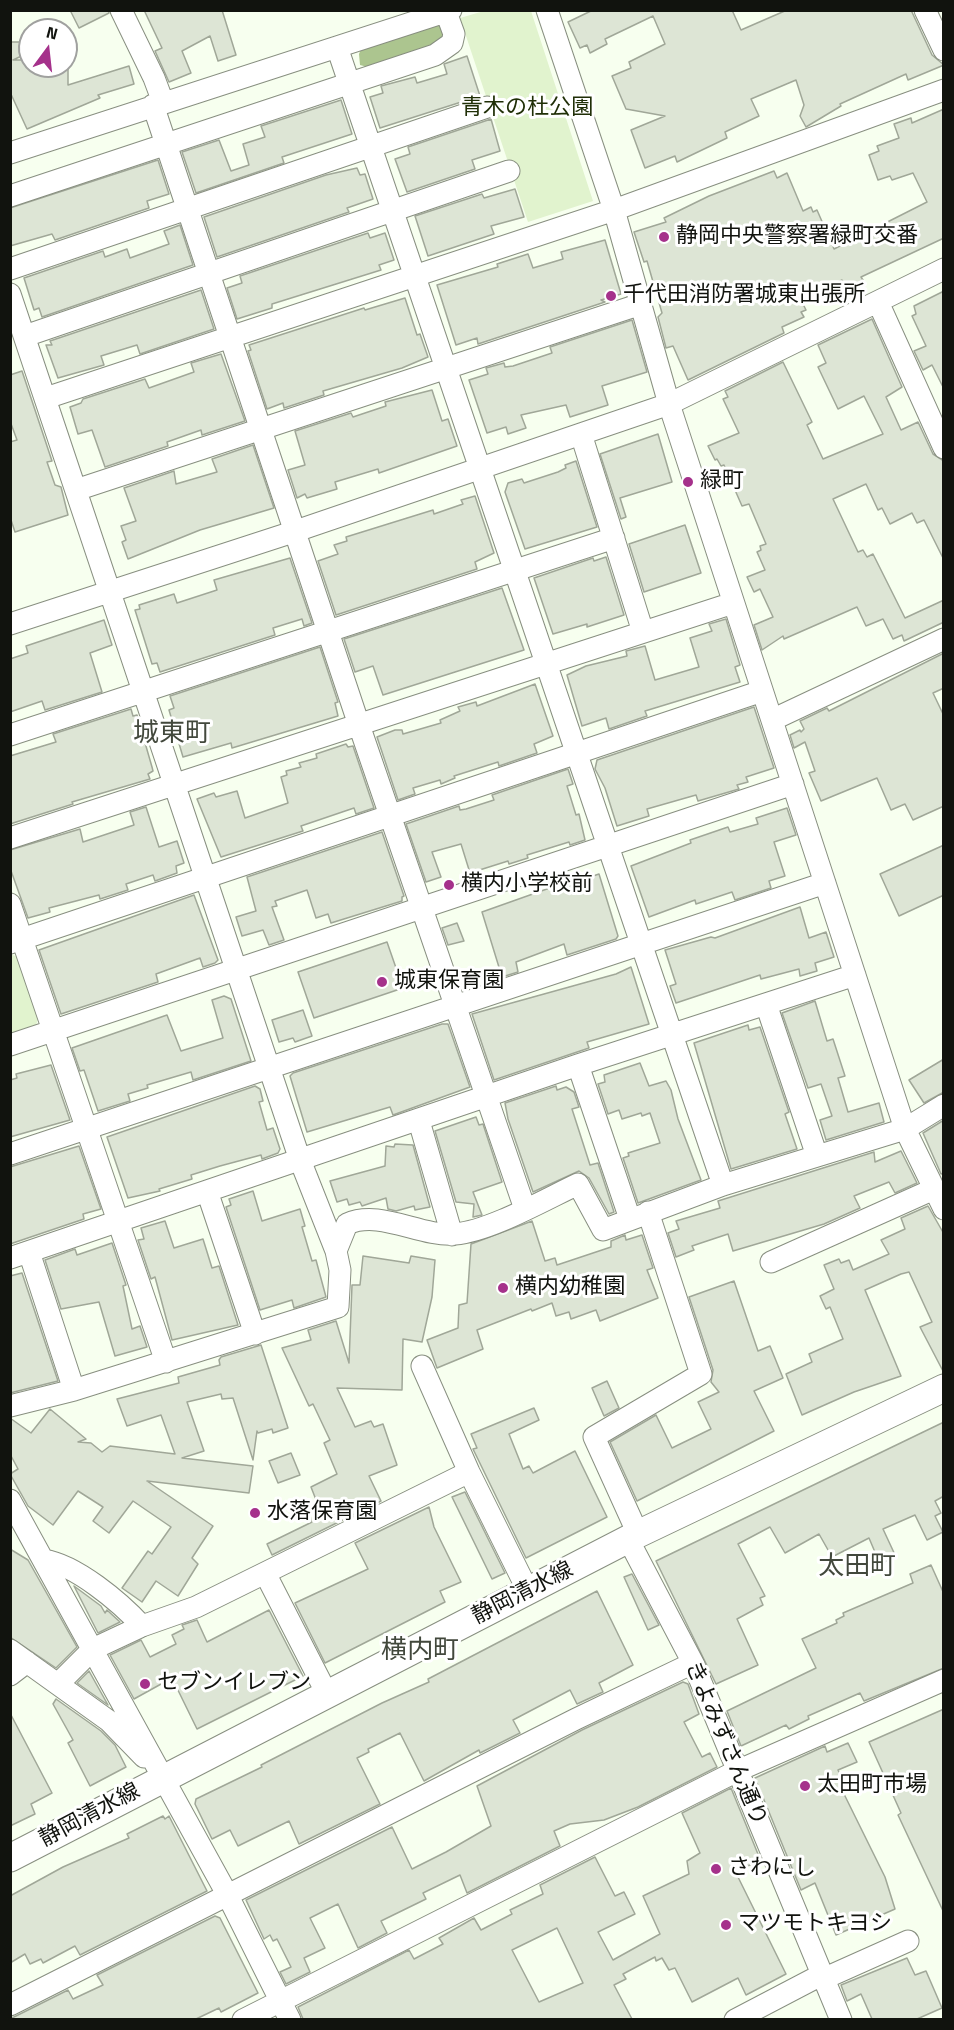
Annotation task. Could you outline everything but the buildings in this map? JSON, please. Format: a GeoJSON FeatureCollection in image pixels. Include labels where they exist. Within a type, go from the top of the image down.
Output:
{"type":"FeatureCollection","features":[{"type":"Feature","properties":{"kind":"main road","name":"静岡清水線"},"geometry":{"type":"LineString","coordinates":[[10,1857],[633,1537],[944,1388]]}},
{"type":"Feature","properties":{"kind":"street"},"geometry":{"type":"LineString","coordinates":[[122,10],[154,78],[165,144],[186,209],[296,531],[390,817],[525,1209]]}},
{"type":"Feature","properties":{"kind":"street"},"geometry":{"type":"LineString","coordinates":[[547,10],[614,210],[669,404],[905,1129],[944,1209]]}},
{"type":"Feature","properties":{"kind":"street"},"geometry":{"type":"LineString","coordinates":[[925,10],[944,50]]}},
{"type":"Feature","properties":{"kind":"street"},"geometry":{"type":"LineString","coordinates":[[10,153],[337,47],[412,16],[449,11],[454,34],[452,43],[445,50],[10,196]]}},
{"type":"Feature","properties":{"kind":"street"},"geometry":{"type":"LineString","coordinates":[[337,47],[723,1185]]}},
{"type":"Feature","properties":{"kind":"street"},"geometry":{"type":"LineString","coordinates":[[46,398],[614,210],[944,90]]}},
{"type":"Feature","properties":{"kind":"street"},"geometry":{"type":"LineString","coordinates":[[10,269],[487,107]]}},
{"type":"Feature","properties":{"kind":"street"},"geometry":{"type":"LineString","coordinates":[[25,336],[509,171]]}},
{"type":"Feature","properties":{"kind":"street"},"geometry":{"type":"LineString","coordinates":[[10,624],[296,531],[669,404],[944,269]]}},
{"type":"Feature","properties":{"kind":"street"},"geometry":{"type":"LineString","coordinates":[[10,294],[300,1160],[336,1251],[340,1270],[339,1307],[74,1390],[10,1406]]}},
{"type":"Feature","properties":{"kind":"street"},"geometry":{"type":"LineString","coordinates":[[878,302],[944,448]]}},
{"type":"Feature","properties":{"kind":"street"},"geometry":{"type":"LineString","coordinates":[[76,490],[641,304]]}},
{"type":"Feature","properties":{"kind":"street"},"geometry":{"type":"LineString","coordinates":[[581,434],[643,632]]}},
{"type":"Feature","properties":{"kind":"street"},"geometry":{"type":"LineString","coordinates":[[10,735],[614,538]]}},
{"type":"Feature","properties":{"kind":"street"},"geometry":{"type":"LineString","coordinates":[[10,838],[733,603]]}},
{"type":"Feature","properties":{"kind":"street"},"geometry":{"type":"LineString","coordinates":[[772,720],[944,639]]}},
{"type":"Feature","properties":{"kind":"street"},"geometry":{"type":"LineString","coordinates":[[17,941],[762,691]]}},
{"type":"Feature","properties":{"kind":"street"},"geometry":{"type":"LineString","coordinates":[[10,1045],[794,784]]}},
{"type":"Feature","properties":{"kind":"street"},"geometry":{"type":"LineString","coordinates":[[10,1154],[825,883]]}},
{"type":"Feature","properties":{"kind":"street"},"geometry":{"type":"LineString","coordinates":[[10,904],[17,941],[54,1030],[166,1362]]}},
{"type":"Feature","properties":{"kind":"street"},"geometry":{"type":"LineString","coordinates":[[74,1390],[20,1255],[117,1220],[487,1098],[578,1065],[855,975]]}},
{"type":"Feature","properties":{"kind":"street"},"geometry":{"type":"LineString","coordinates":[[766,1004],[817,1156]]}},
{"type":"Feature","properties":{"kind":"street"},"geometry":{"type":"LineString","coordinates":[[578,1065],[639,1216]]}},
{"type":"Feature","properties":{"kind":"street"},"geometry":{"type":"LineString","coordinates":[[336,1251],[347,1224],[356,1220],[373,1220],[435,1234],[468,1233],[578,1184],[603,1230],[723,1185],[905,1129],[944,1105]]}},
{"type":"Feature","properties":{"kind":"street"},"geometry":{"type":"LineString","coordinates":[[419,1120],[452,1235]]}},
{"type":"Feature","properties":{"kind":"street"},"geometry":{"type":"LineString","coordinates":[[771,1263],[934,1189]]}},
{"type":"Feature","properties":{"kind":"street"},"geometry":{"type":"LineString","coordinates":[[207,1191],[255,1334]]}},
{"type":"Feature","properties":{"kind":"street","name":"きよみずさん通り"},"geometry":{"type":"LineString","coordinates":[[639,1216],[701,1374],[594,1437],[633,1537],[693,1663],[841,2019]]}},
{"type":"Feature","properties":{"kind":"street"},"geometry":{"type":"LineString","coordinates":[[422,1366],[469,1473],[528,1591]]}},
{"type":"Feature","properties":{"kind":"street"},"geometry":{"type":"LineString","coordinates":[[58,1684],[93,1649],[142,1626],[196,1607],[469,1473]]}},
{"type":"Feature","properties":{"kind":"street"},"geometry":{"type":"LineString","coordinates":[[10,1500],[227,1894],[290,2019]]}},
{"type":"Feature","properties":{"kind":"street"},"geometry":{"type":"LineString","coordinates":[[44,1560],[61,1562],[127,1610],[142,1626]]}},
{"type":"Feature","properties":{"kind":"street"},"geometry":{"type":"LineString","coordinates":[[265,1573],[327,1694]]}},
{"type":"Feature","properties":{"kind":"street"},"geometry":{"type":"LineString","coordinates":[[10,1675],[19,1656],[109,1721],[163,1777]]}},
{"type":"Feature","properties":{"kind":"street"},"geometry":{"type":"LineString","coordinates":[[10,2006],[227,1894],[693,1663]]}},
{"type":"Feature","properties":{"kind":"street"},"geometry":{"type":"LineString","coordinates":[[243,2019],[737,1771],[944,1680]]}},
{"type":"Feature","properties":{"kind":"street"},"geometry":{"type":"LineString","coordinates":[[735,2019],[822,1977],[908,1941]]}},
{"type":"Feature","properties":{"kind":"green space","name":"青木の杜公園"},"geometry":{"type":"Polygon","coordinates":[[[484,11],[531,11],[593,201],[528,222],[460,18],[484,11]]]}},
{"type":"Feature","properties":{"kind":"green space"},"geometry":{"type":"Polygon","coordinates":[[[436,24],[442,25],[444,43],[371,68],[360,65],[361,49],[436,24]]]}},
{"type":"Feature","properties":{"kind":"green space"},"geometry":{"type":"Polygon","coordinates":[[[10,954],[18,957],[38,1019],[35,1028],[11,1035],[10,954]]]}},
{"type":"Feature","properties":{"kind":"place","name":"静岡中央警察署緑町交番"},"geometry":{"type":"Point","coordinates":[664,237]}},
{"type":"Feature","properties":{"kind":"place","name":"千代田消防署城東出張所"},"geometry":{"type":"Point","coordinates":[611,296]}},
{"type":"Feature","properties":{"kind":"place","name":"緑町"},"geometry":{"type":"Point","coordinates":[688,482]}},
{"type":"Feature","properties":{"kind":"place","name":"横内小学校前"},"geometry":{"type":"Point","coordinates":[449,885]}},
{"type":"Feature","properties":{"kind":"place","name":"城東保育園"},"geometry":{"type":"Point","coordinates":[382,982]}},
{"type":"Feature","properties":{"kind":"place","name":"横内幼稚園"},"geometry":{"type":"Point","coordinates":[503,1288]}},
{"type":"Feature","properties":{"kind":"place","name":"水落保育園"},"geometry":{"type":"Point","coordinates":[255,1513]}},
{"type":"Feature","properties":{"kind":"place","name":"セブンイレブン"},"geometry":{"type":"Point","coordinates":[145,1684]}},
{"type":"Feature","properties":{"kind":"place","name":"太田町市場"},"geometry":{"type":"Point","coordinates":[805,1786]}},
{"type":"Feature","properties":{"kind":"place","name":"さわにし"},"geometry":{"type":"Point","coordinates":[716,1869]}},
{"type":"Feature","properties":{"kind":"place","name":"マツモトキヨシ"},"geometry":{"type":"Point","coordinates":[726,1925]}},
{"type":"Feature","properties":{"kind":"district","name":"城東町"},"geometry":{"type":"Point","coordinates":[172,735]}},
{"type":"Feature","properties":{"kind":"district","name":"太田町"},"geometry":{"type":"Point","coordinates":[857,1568]}},
{"type":"Feature","properties":{"kind":"district","name":"横内町"},"geometry":{"type":"Point","coordinates":[420,1652]}}]}
